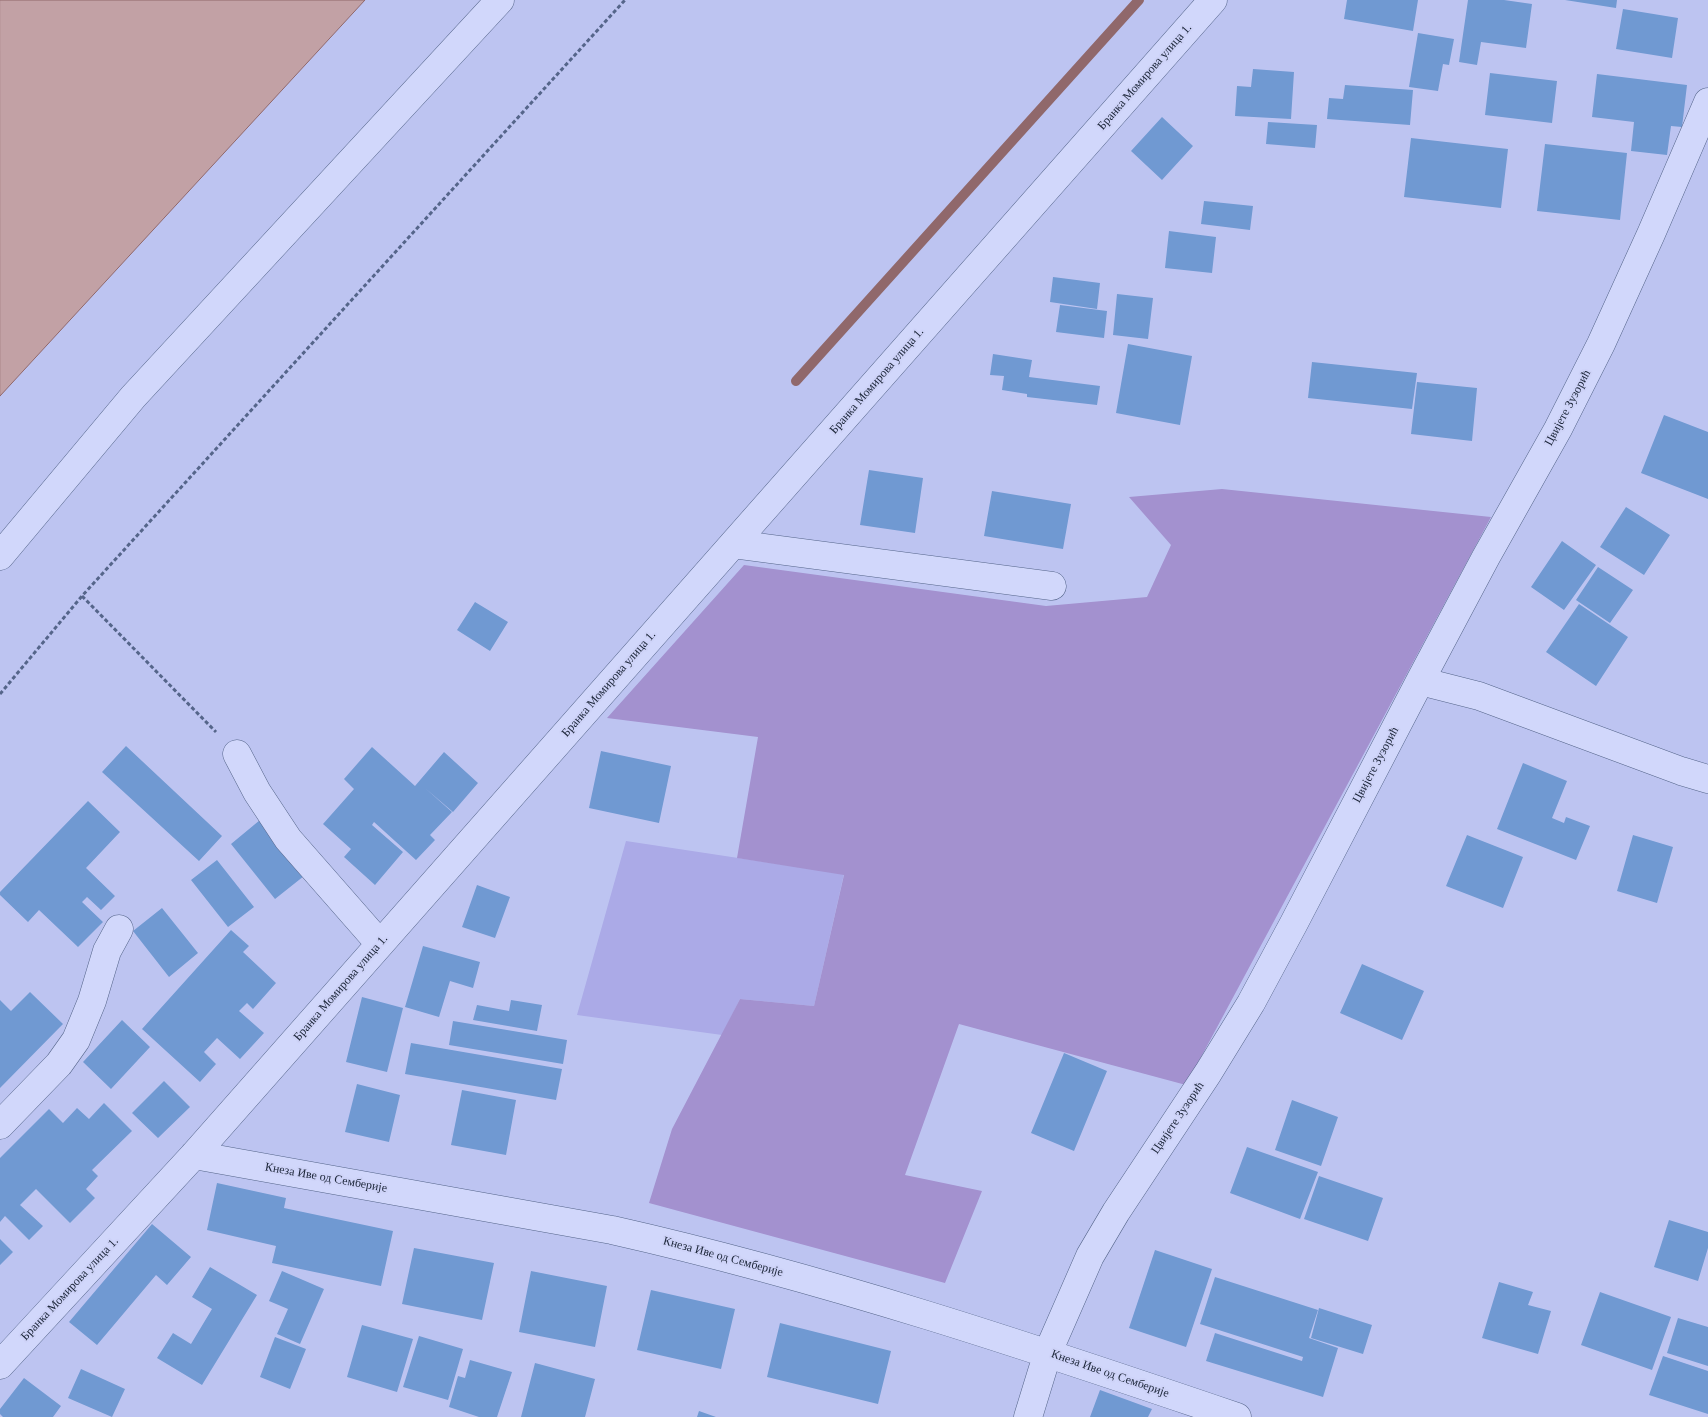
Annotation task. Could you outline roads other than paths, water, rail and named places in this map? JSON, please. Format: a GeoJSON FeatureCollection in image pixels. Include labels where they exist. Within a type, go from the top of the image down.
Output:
{"type":"FeatureCollection","features":[{"type":"Feature","properties":{"kind":"street"},"geometry":{"type":"LineString","coordinates":[[0,556],[133,397],[500,0]]}},
{"type":"Feature","properties":{"kind":"street","name":"Бранка Момирова улица 1."},"geometry":{"type":"LineString","coordinates":[[0,1364],[194,1155],[1213,0]]}},
{"type":"Feature","properties":{"kind":"street","name":"Цвијете Зузорић"},"geometry":{"type":"LineString","coordinates":[[1028,1417],[1048,1352],[1090,1256],[1116,1212],[1208,1073],[1251,1003],[1481,566],[1558,429],[1601,344],[1708,102]]}},
{"type":"Feature","properties":{"kind":"street"},"geometry":{"type":"LineString","coordinates":[[733,544],[1052,586]]}},
{"type":"Feature","properties":{"kind":"street"},"geometry":{"type":"LineString","coordinates":[[1420,681],[1479,696],[1681,771],[1708,778]]}},
{"type":"Feature","properties":{"kind":"street"},"geometry":{"type":"LineString","coordinates":[[237,754],[256,792],[288,840],[380,944]]}},
{"type":"Feature","properties":{"kind":"street"},"geometry":{"type":"LineString","coordinates":[[0,1125],[59,1064],[76,1040],[92,1001],[107,951],[119,929]]}},
{"type":"Feature","properties":{"kind":"street","name":"Кнеза Иве од Семберије"},"geometry":{"type":"LineString","coordinates":[[194,1155],[612,1230],[661,1241],[815,1281],[1048,1352],[1237,1417]]}},
{"type":"Feature","properties":{"kind":"waterway"},"geometry":{"type":"LineString","coordinates":[[796,381],[1139,0]]}}]}
